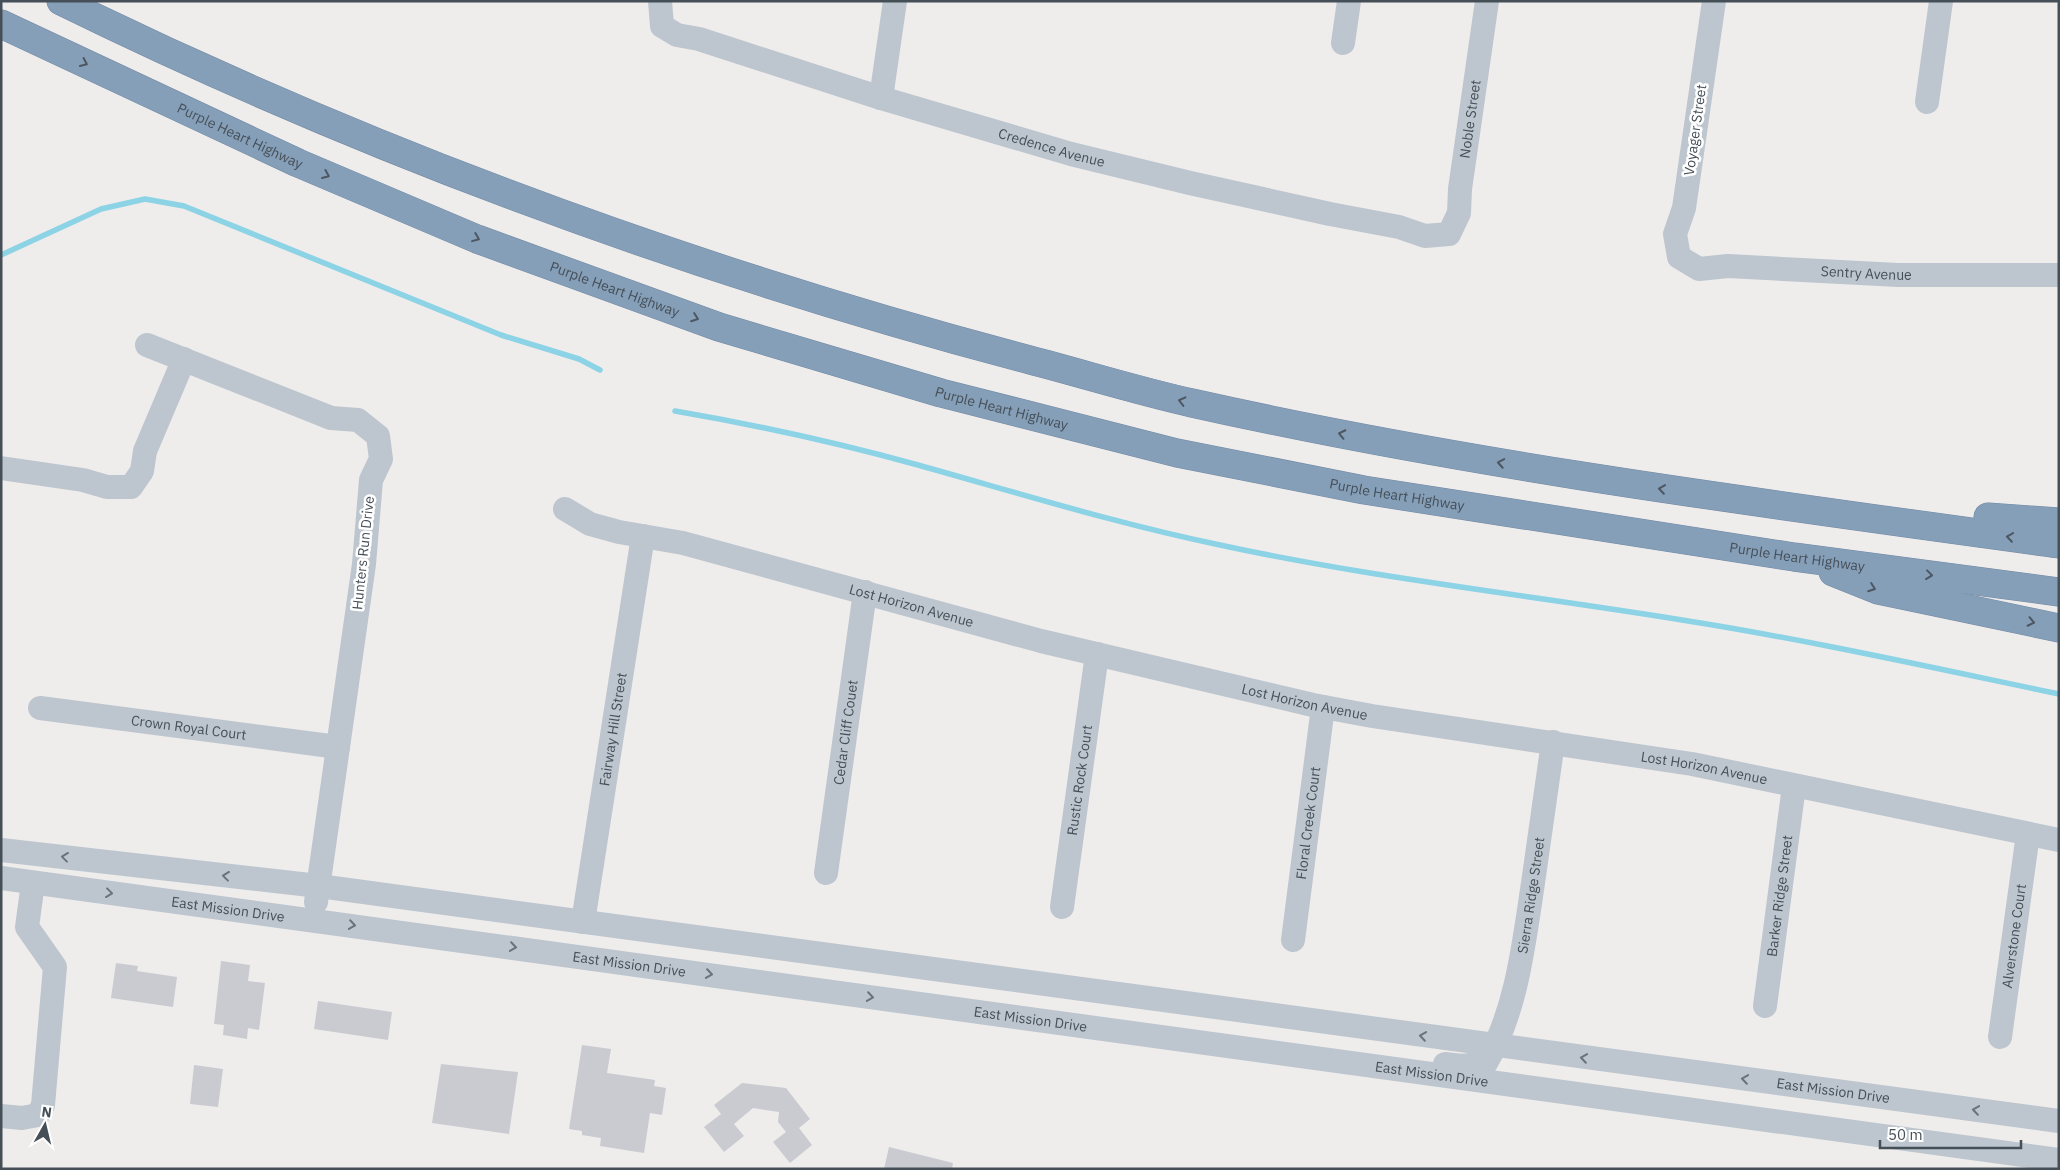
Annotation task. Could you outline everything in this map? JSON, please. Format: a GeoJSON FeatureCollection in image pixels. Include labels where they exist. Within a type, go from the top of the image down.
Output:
{"type":"FeatureCollection","features":[{"type":"Feature","properties":{"kind":"highway"},"geometry":{"type":"LineString","coordinates":[[61,1],[325,121],[492,188],[737,276],[926,332],[1188,402],[1399,446],[1710,496],[2059,544]]}},
{"type":"Feature","properties":{"kind":"highway","name":"Purple Heart Highway"},"geometry":{"type":"LineString","coordinates":[[1,24],[298,163],[477,239],[719,326],[941,392],[1177,453],[1364,490],[1794,557],[2059,592]]}},
{"type":"Feature","properties":{"kind":"highway"},"geometry":{"type":"LineString","coordinates":[[1710,496],[2059,522]]}},
{"type":"Feature","properties":{"kind":"highway"},"geometry":{"type":"LineString","coordinates":[[1794,557],[1878,590],[2059,628]]}},
{"type":"Feature","properties":{"kind":"street","name":"Credence Avenue"},"geometry":{"type":"LineString","coordinates":[[660,1],[662,26],[677,36],[699,39],[881,98],[1071,154],[1190,183],[1399,227],[1425,236],[1449,234]]}},
{"type":"Feature","properties":{"kind":"street"},"geometry":{"type":"LineString","coordinates":[[881,98],[895,1]]}},
{"type":"Feature","properties":{"kind":"street"},"geometry":{"type":"LineString","coordinates":[[1343,43],[1349,1]]}},
{"type":"Feature","properties":{"kind":"street","name":"Noble Street"},"geometry":{"type":"LineString","coordinates":[[1449,234],[1459,214],[1460,189],[1487,1]]}},
{"type":"Feature","properties":{"kind":"street","name":"Voyager Street"},"geometry":{"type":"LineString","coordinates":[[1679,257],[1675,234],[1684,208],[1714,1]]}},
{"type":"Feature","properties":{"kind":"street"},"geometry":{"type":"LineString","coordinates":[[1926,102],[1941,1]]}},
{"type":"Feature","properties":{"kind":"street","name":"Sentry Avenue"},"geometry":{"type":"LineString","coordinates":[[1679,257],[1699,269],[1728,266],[1898,275],[2059,275]]}},
{"type":"Feature","properties":{"kind":"street","name":"Hunters Run Drive"},"geometry":{"type":"LineString","coordinates":[[147,345],[332,418],[358,420],[378,436],[381,459],[371,480],[364,564],[314,920]]}},
{"type":"Feature","properties":{"kind":"street"},"geometry":{"type":"LineString","coordinates":[[1,468],[83,480],[106,487],[130,487],[142,471],[145,451],[184,359]]}},
{"type":"Feature","properties":{"kind":"street","name":"Lost Horizon Avenue"},"geometry":{"type":"LineString","coordinates":[[565,509],[590,524],[756,562],[1097,654],[1323,707],[1692,764],[2059,840]]}},
{"type":"Feature","properties":{"kind":"street","name":"Fairway Hill Street"},"geometry":{"type":"LineString","coordinates":[[583,922],[643,536]]}},
{"type":"Feature","properties":{"kind":"street","name":"Cedar Cliff Couet"},"geometry":{"type":"LineString","coordinates":[[826,873],[865,592]]}},
{"type":"Feature","properties":{"kind":"street","name":"Rustic Rock Court"},"geometry":{"type":"LineString","coordinates":[[1062,907],[1097,654]]}},
{"type":"Feature","properties":{"kind":"street","name":"Floral Creek Court"},"geometry":{"type":"LineString","coordinates":[[1293,940],[1323,707]]}},
{"type":"Feature","properties":{"kind":"street","name":"Crown Royal Court"},"geometry":{"type":"LineString","coordinates":[[40,708],[338,747]]}},
{"type":"Feature","properties":{"kind":"street","name":"Sierra Ridge Street"},"geometry":{"type":"LineString","coordinates":[[1496,1046],[1514,990],[1526,936],[1553,742]]}},
{"type":"Feature","properties":{"kind":"street","name":"Barker Ridge Street"},"geometry":{"type":"LineString","coordinates":[[1765,1006],[1794,786]]}},
{"type":"Feature","properties":{"kind":"street","name":"Alverstone Court"},"geometry":{"type":"LineString","coordinates":[[2000,1036],[2028,834]]}},
{"type":"Feature","properties":{"kind":"street","name":"East Mission Drive"},"geometry":{"type":"LineString","coordinates":[[1,850],[319,886],[2059,1121]]}},
{"type":"Feature","properties":{"kind":"street","name":"East Mission Drive"},"geometry":{"type":"LineString","coordinates":[[1,878],[2059,1160]]}},
{"type":"Feature","properties":{"kind":"street"},"geometry":{"type":"LineString","coordinates":[[1,1116],[22,1118],[38,1115],[43,1106],[55,967],[27,927],[33,883]]}},
{"type":"Feature","properties":{"kind":"street"},"geometry":{"type":"LineString","coordinates":[[1250,1050],[1299,1045],[1462,1066],[1486,1063],[1496,1046]]}},
{"type":"Feature","properties":{"kind":"building"},"geometry":{"type":"Polygon","coordinates":[[[221,961],[250,965],[248,981],[265,983],[259,1030],[248,1028],[247,1039],[223,1035],[224,1025],[214,1024],[221,961]]]}},
{"type":"Feature","properties":{"kind":"building"},"geometry":{"type":"Polygon","coordinates":[[[116,963],[138,966],[137,971],[177,977],[173,1007],[111,998],[116,963]]]}},
{"type":"Feature","properties":{"kind":"building"},"geometry":{"type":"Polygon","coordinates":[[[318,1001],[392,1012],[388,1040],[314,1029],[318,1001]]]}},
{"type":"Feature","properties":{"kind":"building"},"geometry":{"type":"Polygon","coordinates":[[[582,1045],[611,1049],[607,1073],[655,1080],[654,1086],[666,1088],[662,1115],[650,1113],[644,1153],[600,1146],[601,1138],[582,1135],[582,1131],[569,1129],[582,1045]]]}},
{"type":"Feature","properties":{"kind":"building"},"geometry":{"type":"Polygon","coordinates":[[[441,1064],[518,1072],[509,1134],[432,1123],[441,1064]]]}},
{"type":"Feature","properties":{"kind":"building"},"geometry":{"type":"Polygon","coordinates":[[[194,1065],[223,1069],[218,1107],[190,1104],[194,1065]]]}},
{"type":"Feature","properties":{"kind":"building"},"geometry":{"type":"Polygon","coordinates":[[[742,1083],[786,1088],[810,1119],[799,1128],[812,1145],[790,1163],[773,1142],[786,1132],[778,1122],[779,1112],[753,1108],[734,1124],[744,1136],[724,1152],[704,1127],[721,1114],[714,1105],[742,1083]]]}},
{"type":"Feature","properties":{"kind":"building"},"geometry":{"type":"Polygon","coordinates":[[[889,1147],[953,1163],[952,1169],[884,1169],[889,1147]]]}},
{"type":"Feature","properties":{"kind":"waterway"},"geometry":{"type":"LineString","coordinates":[[1,255],[101,209],[145,199],[184,206],[501,335],[579,359],[600,370]]}},
{"type":"Feature","properties":{"kind":"waterway"},"geometry":{"type":"LineString","coordinates":[[675,411],[767,428],[858,449],[1106,518],[1182,537],[1277,557],[1392,577],[1624,611],[1777,636],[2059,694]]}}]}
